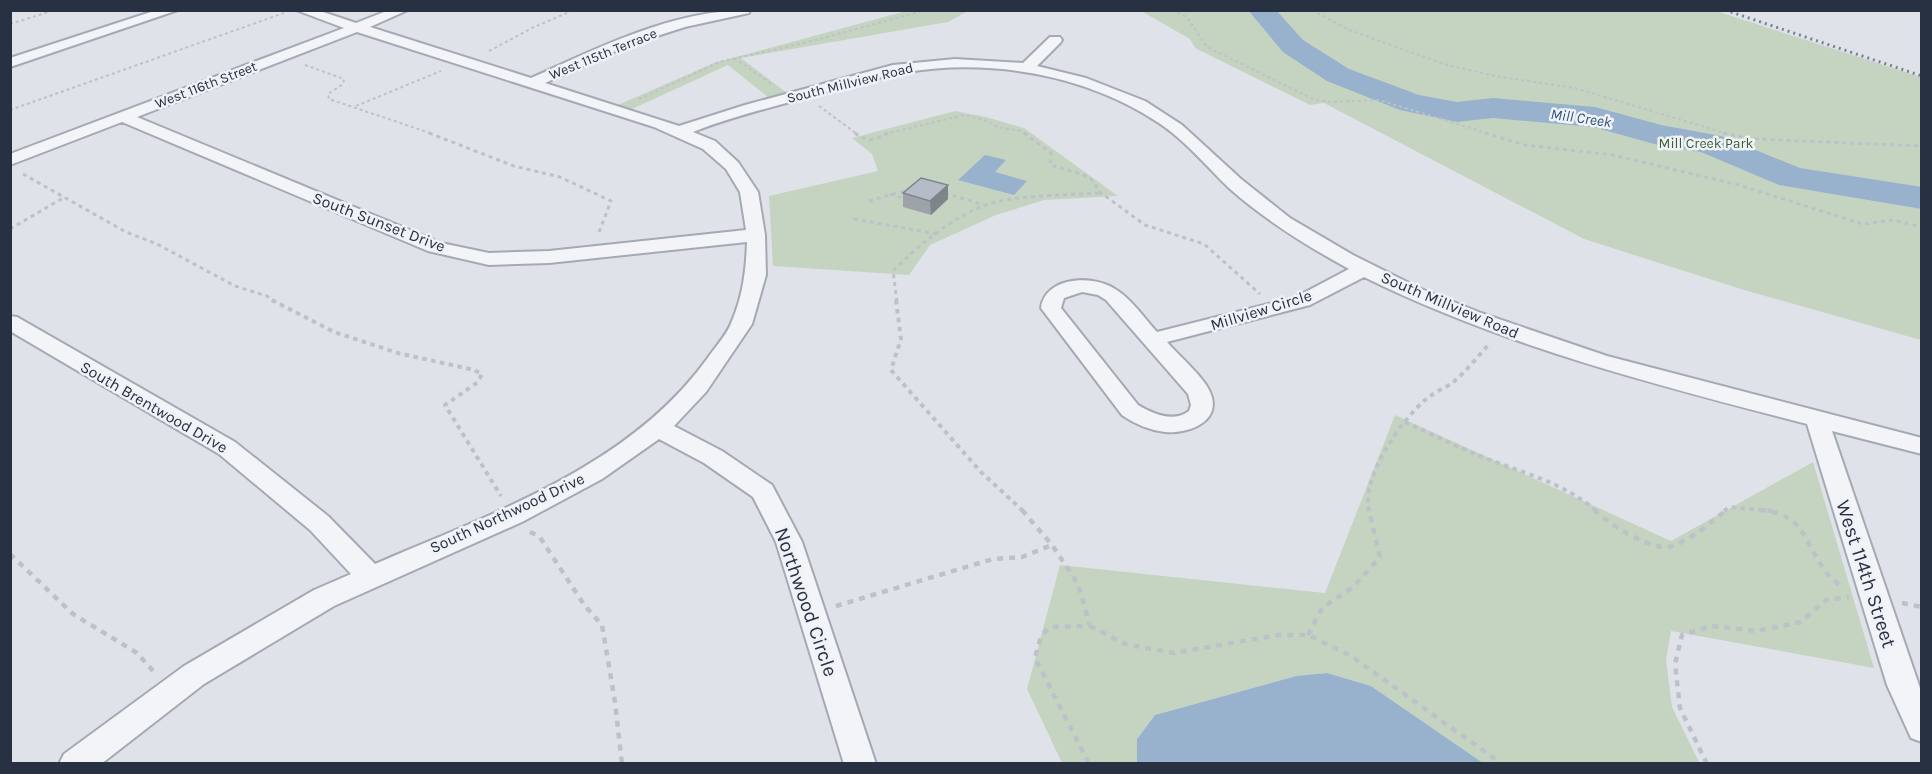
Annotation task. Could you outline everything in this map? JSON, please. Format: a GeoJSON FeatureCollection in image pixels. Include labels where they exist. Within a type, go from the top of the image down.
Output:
{"type":"FeatureCollection","features":[{"type":"Feature","properties":{"kind":"street"},"geometry":{"type":"LineString","coordinates":[[10,63],[172,10]]}},
{"type":"Feature","properties":{"kind":"street","name":"West 116th Street"},"geometry":{"type":"LineString","coordinates":[[15,166],[123,117],[402,10]]}},
{"type":"Feature","properties":{"kind":"street","name":"West 115th Terrace"},"geometry":{"type":"LineString","coordinates":[[532,83],[624,42],[681,24],[744,10]]}},
{"type":"Feature","properties":{"kind":"street","name":"South Northwood Drive"},"geometry":{"type":"LineString","coordinates":[[75,764],[194,675],[324,597],[513,515],[593,473],[658,428],[698,387],[742,324],[756,275],[756,235],[749,192],[732,166],[709,145],[614,109],[295,11]]}},
{"type":"Feature","properties":{"kind":"street"},"geometry":{"type":"LineString","coordinates":[[1026,68],[1056,40]]}},
{"type":"Feature","properties":{"kind":"street","name":"South Millview Road"},"geometry":{"type":"LineString","coordinates":[[679,132],[706,121],[891,70],[959,62],[1026,68],[1094,86],[1129,100],[1161,117],[1187,136],[1242,190],[1274,215],[1317,243],[1413,293],[1500,328],[1631,369],[1922,446]]}},
{"type":"Feature","properties":{"kind":"street","name":"South Sunset Drive"},"geometry":{"type":"LineString","coordinates":[[123,117],[435,247],[489,259],[549,257],[756,235]]}},
{"type":"Feature","properties":{"kind":"street","name":"Millview Circle"},"geometry":{"type":"LineString","coordinates":[[1153,339],[1303,301],[1364,269]]}},
{"type":"Feature","properties":{"kind":"street"},"geometry":{"type":"LineString","coordinates":[[1082,286],[1104,290],[1113,296],[1153,339],[1202,398],[1200,413],[1184,423],[1155,424],[1136,416],[1054,315],[1050,308],[1051,301],[1061,290],[1072,287],[1082,286]]}},
{"type":"Feature","properties":{"kind":"street","name":"South Brentwood Drive"},"geometry":{"type":"LineString","coordinates":[[10,322],[226,448],[319,523],[370,576]]}},
{"type":"Feature","properties":{"kind":"street","name":"West 114th Street"},"geometry":{"type":"LineString","coordinates":[[1816,417],[1902,686],[1922,728]]}},
{"type":"Feature","properties":{"kind":"street","name":"Northwood Circle"},"geometry":{"type":"LineString","coordinates":[[658,428],[713,457],[763,491],[789,542],[860,764]]}},
{"type":"Feature","properties":{"kind":"path"},"geometry":{"type":"LineString","coordinates":[[10,24],[55,10]]}},
{"type":"Feature","properties":{"kind":"path"},"geometry":{"type":"LineString","coordinates":[[614,109],[718,62],[808,42],[926,10]]}},
{"type":"Feature","properties":{"kind":"path"},"geometry":{"type":"LineString","coordinates":[[1172,10],[1187,17],[1207,47],[1315,100],[1330,104],[1368,99],[1380,100],[1525,145],[1613,155],[1735,184],[1863,224],[1885,219],[1912,222],[1922,227]]}},
{"type":"Feature","properties":{"kind":"path"},"geometry":{"type":"LineString","coordinates":[[1311,10],[1349,30],[1447,65],[1495,76],[1575,88],[1734,136],[1754,139],[1922,146]]}},
{"type":"Feature","properties":{"kind":"path"},"geometry":{"type":"LineString","coordinates":[[10,110],[295,11]]}},
{"type":"Feature","properties":{"kind":"path"},"geometry":{"type":"LineString","coordinates":[[281,57],[344,79],[343,84],[328,94],[329,99],[410,125],[514,166],[560,177],[611,201],[592,252]]}},
{"type":"Feature","properties":{"kind":"path"},"geometry":{"type":"LineString","coordinates":[[734,58],[783,94],[813,102],[866,140],[872,141],[891,131],[956,116],[988,121],[997,127],[1016,129],[1051,153],[1050,165],[1082,174],[1091,179],[1101,193],[1145,225],[1204,244],[1265,299],[1269,310]]}},
{"type":"Feature","properties":{"kind":"path"},"geometry":{"type":"LineString","coordinates":[[15,166],[63,198],[81,205],[126,232],[158,244],[235,286],[267,296],[280,306],[334,332],[398,353],[474,370],[482,374],[478,382],[445,405],[513,515],[531,534],[539,536],[585,606],[602,626],[615,702],[622,764]]}},
{"type":"Feature","properties":{"kind":"path"},"geometry":{"type":"LineString","coordinates":[[869,201],[913,189]]}},
{"type":"Feature","properties":{"kind":"path"},"geometry":{"type":"LineString","coordinates":[[952,196],[958,189]]}},
{"type":"Feature","properties":{"kind":"path"},"geometry":{"type":"LineString","coordinates":[[941,192],[985,205]]}},
{"type":"Feature","properties":{"kind":"path"},"geometry":{"type":"LineString","coordinates":[[1090,626],[1078,584],[1052,545],[1020,508],[981,472],[891,370],[901,339],[893,271],[905,258],[938,234],[985,205],[1000,201],[1101,193]]}},
{"type":"Feature","properties":{"kind":"path"},"geometry":{"type":"LineString","coordinates":[[889,194],[911,200]]}},
{"type":"Feature","properties":{"kind":"path"},"geometry":{"type":"LineString","coordinates":[[10,229],[63,198]]}},
{"type":"Feature","properties":{"kind":"path"},"geometry":{"type":"LineString","coordinates":[[854,219],[938,234]]}},
{"type":"Feature","properties":{"kind":"path"},"geometry":{"type":"LineString","coordinates":[[1308,635],[1322,608],[1353,587],[1380,557],[1367,502],[1376,466],[1405,422],[1425,400],[1453,382],[1490,343],[1500,328]]}},
{"type":"Feature","properties":{"kind":"path"},"geometry":{"type":"LineString","coordinates":[[1405,422],[1493,461],[1537,476],[1581,498],[1607,522],[1653,545],[1670,548],[1705,528],[1729,507],[1771,511],[1790,519],[1805,533],[1825,572],[1854,597],[1826,600],[1801,622],[1757,631],[1712,626],[1682,635],[1676,664],[1680,708],[1707,764]]}},
{"type":"Feature","properties":{"kind":"path"},"geometry":{"type":"LineString","coordinates":[[812,613],[993,559],[1022,557],[1052,545]]}},
{"type":"Feature","properties":{"kind":"path"},"geometry":{"type":"LineString","coordinates":[[10,554],[74,614],[137,653],[171,692]]}},
{"type":"Feature","properties":{"kind":"path"},"geometry":{"type":"LineString","coordinates":[[1873,599],[1922,607]]}},
{"type":"Feature","properties":{"kind":"path"},"geometry":{"type":"LineString","coordinates":[[1089,764],[1035,658],[1041,636],[1050,627],[1090,626],[1125,644],[1174,653],[1278,635],[1308,635],[1351,656],[1502,763]]}},
{"type":"Feature","properties":{"kind":"green space"},"geometry":{"type":"Polygon","coordinates":[[[906,11],[968,11],[948,22],[741,58],[787,93],[769,98],[728,65],[632,109],[618,105],[714,63],[906,11]]]}},
{"type":"Feature","properties":{"kind":"green space","name":"Mill Creek Park"},"geometry":{"type":"Polygon","coordinates":[[[1141,11],[1716,11],[1921,77],[1921,340],[1744,290],[1584,239],[1324,103],[1310,105],[1195,48],[1190,39],[1141,11]]]}},
{"type":"Feature","properties":{"kind":"green space"},"geometry":{"type":"Polygon","coordinates":[[[955,111],[1024,128],[1118,196],[1044,200],[996,215],[930,245],[909,275],[773,266],[769,196],[878,171],[872,154],[852,138],[955,111]]]}},
{"type":"Feature","properties":{"kind":"green space"},"geometry":{"type":"Polygon","coordinates":[[[1395,415],[1671,541],[1813,462],[1874,668],[1671,631],[1666,660],[1672,707],[1700,764],[1483,763],[1371,686],[1327,673],[1296,676],[1155,715],[1137,739],[1137,763],[1062,763],[1027,689],[1060,565],[1325,593],[1395,415]]]}},
{"type":"Feature","properties":{"kind":"water"},"geometry":{"type":"Polygon","coordinates":[[[985,155],[1006,160],[995,172],[1027,181],[1014,195],[958,180],[985,155]]]}},
{"type":"Feature","properties":{"kind":"water"},"geometry":{"type":"Polygon","coordinates":[[[1327,673],[1371,686],[1483,763],[1137,763],[1137,739],[1155,715],[1296,676],[1327,673]]]}},
{"type":"Feature","properties":{"kind":"building"},"geometry":{"type":"Polygon","coordinates":[[[921,178],[948,185],[930,201],[903,193],[921,178]]]}},
{"type":"Feature","properties":{"kind":"waterway","name":"Mill Creek"},"geometry":{"type":"LineString","coordinates":[[1261,10],[1293,46],[1338,75],[1411,103],[1457,112],[1493,108],[1595,117],[1658,135],[1709,143],[1792,177],[1922,198]]}},
{"type":"Feature","properties":{"kind":"railway"},"geometry":{"type":"LineString","coordinates":[[1725,10],[1922,76]]}}]}
